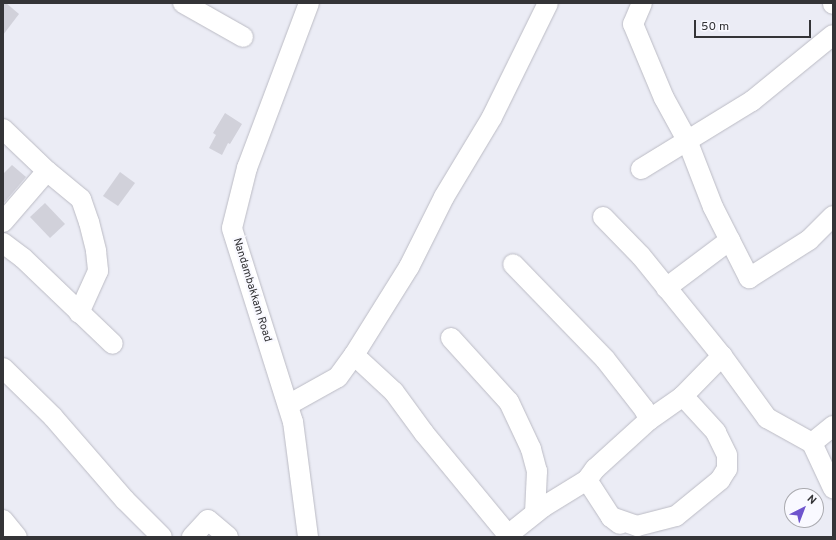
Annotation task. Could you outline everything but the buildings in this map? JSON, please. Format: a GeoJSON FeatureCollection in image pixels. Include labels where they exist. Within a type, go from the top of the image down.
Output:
{"type":"FeatureCollection","features":[{"type":"Feature","properties":{"kind":"street"},"geometry":{"type":"LineString","coordinates":[[183,3],[242,37]]}},
{"type":"Feature","properties":{"kind":"street","name":"Nandambakkam Road"},"geometry":{"type":"LineString","coordinates":[[308,537],[293,422],[232,228],[247,168],[309,3]]}},
{"type":"Feature","properties":{"kind":"street"},"geometry":{"type":"LineString","coordinates":[[288,405],[338,377],[354,355],[409,267],[444,198],[492,117],[548,3]]}},
{"type":"Feature","properties":{"kind":"street"},"geometry":{"type":"LineString","coordinates":[[642,3],[632,24],[664,98],[687,140],[713,207],[749,278],[809,240],[833,216]]}},
{"type":"Feature","properties":{"kind":"street"},"geometry":{"type":"LineString","coordinates":[[641,169],[752,101],[833,35]]}},
{"type":"Feature","properties":{"kind":"street"},"geometry":{"type":"LineString","coordinates":[[3,129],[47,171],[81,199],[89,222],[96,251],[98,270],[79,313]]}},
{"type":"Feature","properties":{"kind":"street"},"geometry":{"type":"LineString","coordinates":[[3,222],[47,171]]}},
{"type":"Feature","properties":{"kind":"street"},"geometry":{"type":"LineString","coordinates":[[603,217],[641,256],[722,356],[767,418],[812,443],[833,488]]}},
{"type":"Feature","properties":{"kind":"street"},"geometry":{"type":"LineString","coordinates":[[666,288],[730,240]]}},
{"type":"Feature","properties":{"kind":"street"},"geometry":{"type":"LineString","coordinates":[[3,243],[23,258],[113,344]]}},
{"type":"Feature","properties":{"kind":"street"},"geometry":{"type":"LineString","coordinates":[[513,264],[569,320],[604,359],[644,409],[649,420]]}},
{"type":"Feature","properties":{"kind":"street"},"geometry":{"type":"LineString","coordinates":[[451,338],[509,402],[531,449],[537,471],[535,514]]}},
{"type":"Feature","properties":{"kind":"street"},"geometry":{"type":"LineString","coordinates":[[354,355],[394,392],[443,457],[514,534],[535,514],[587,480],[595,469],[649,420],[683,396],[722,356]]}},
{"type":"Feature","properties":{"kind":"street"},"geometry":{"type":"LineString","coordinates":[[3,368],[53,417],[125,500],[162,537]]}},
{"type":"Feature","properties":{"kind":"street"},"geometry":{"type":"LineString","coordinates":[[611,517],[637,526],[676,516],[720,480],[727,469],[727,455],[716,432],[683,396]]}},
{"type":"Feature","properties":{"kind":"street"},"geometry":{"type":"LineString","coordinates":[[812,443],[833,426]]}},
{"type":"Feature","properties":{"kind":"street"},"geometry":{"type":"LineString","coordinates":[[587,480],[611,517],[636,537]]}},
{"type":"Feature","properties":{"kind":"street"},"geometry":{"type":"LineString","coordinates":[[3,520],[17,537]]}},
{"type":"Feature","properties":{"kind":"street"},"geometry":{"type":"LineString","coordinates":[[192,537],[208,520],[228,537]]}},
{"type":"Feature","properties":{"kind":"street"},"geometry":{"type":"LineString","coordinates":[[3,526],[7,537]]}}]}
